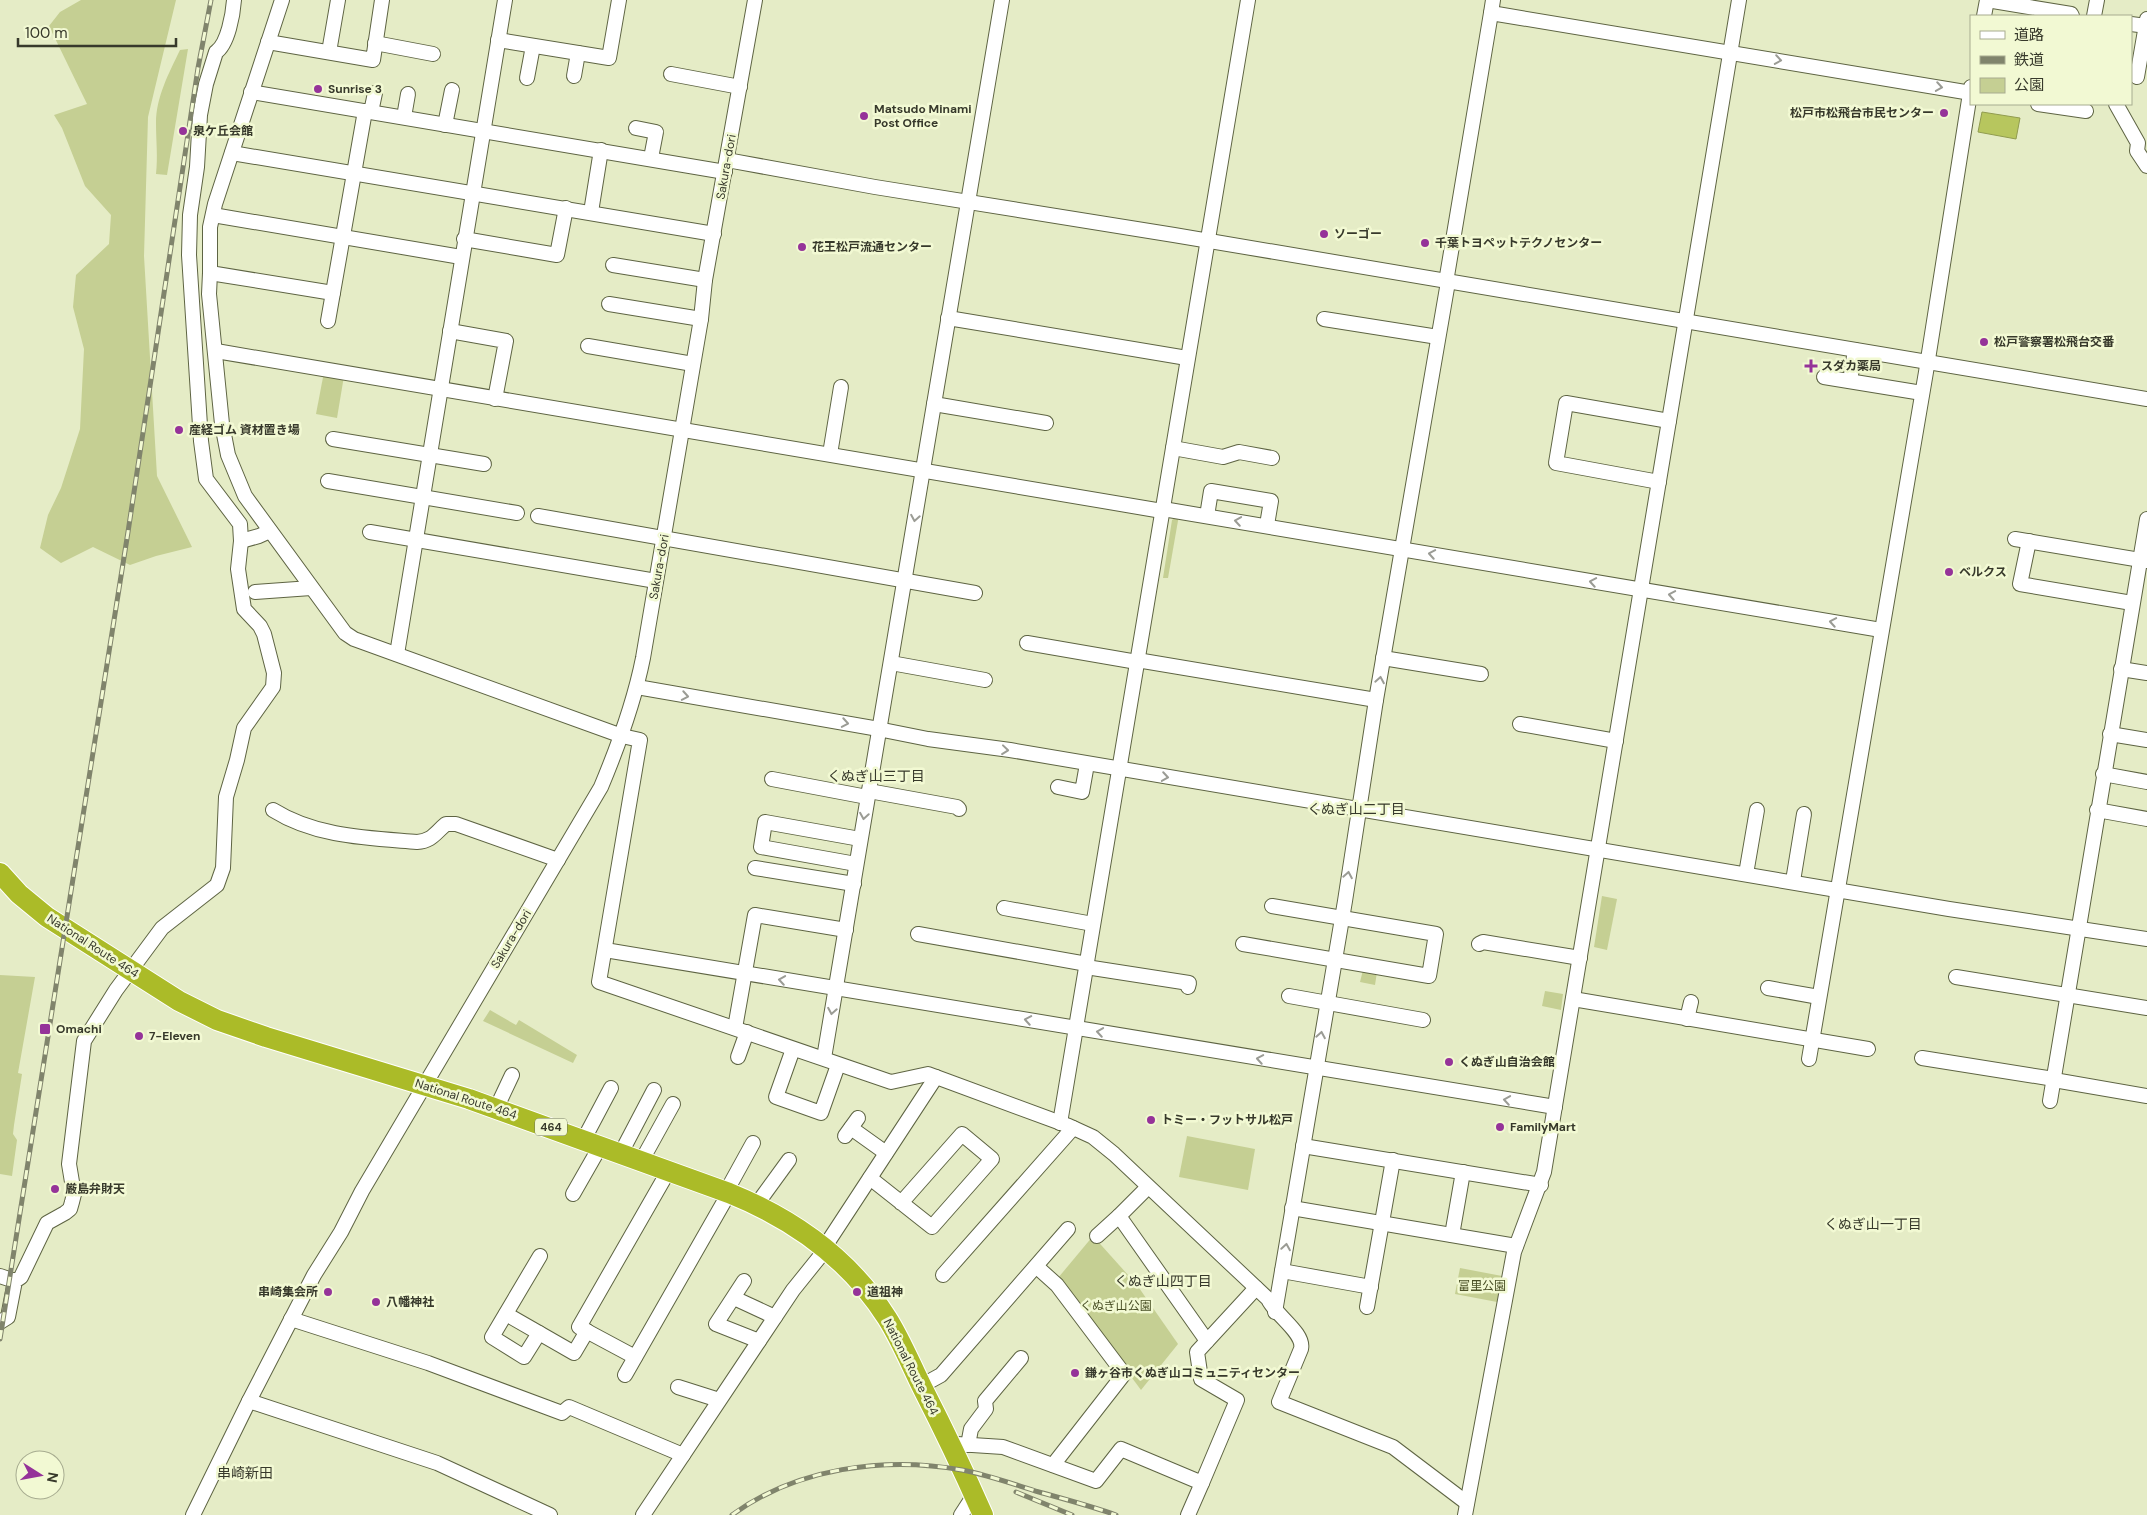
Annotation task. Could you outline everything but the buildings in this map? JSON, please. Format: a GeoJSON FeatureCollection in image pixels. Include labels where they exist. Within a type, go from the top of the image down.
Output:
{"type":"FeatureCollection","features":[{"type":"Feature","properties":{"kind":"highway","name":"National Route 464"},"geometry":{"type":"LineString","coordinates":[[0,873],[19,894],[47,917],[179,1001],[234,1026],[425,1085],[592,1142],[757,1204],[796,1225],[825,1248],[853,1275],[886,1316],[921,1386],[960,1446],[974,1495],[983,1515]]}},
{"type":"Feature","properties":{"kind":"street"},"geometry":{"type":"LineString","coordinates":[[0,1322],[8,1317],[15,1281],[21,1277],[47,1223],[70,1209],[74,1194],[69,1164],[81,1050],[84,1041],[109,1000],[162,928],[217,885],[221,878],[226,797],[244,728],[273,687],[274,673],[264,634],[260,626],[244,609],[238,569],[241,541],[240,524],[206,479],[201,441],[189,255],[190,215],[197,167],[200,115],[206,84],[216,52],[222,48],[233,18],[234,0]]}},
{"type":"Feature","properties":{"kind":"street"},"geometry":{"type":"LineString","coordinates":[[282,0],[251,92],[210,227],[209,294],[222,424],[228,455],[245,496],[345,633],[354,639],[622,736],[640,740],[599,982],[891,1082],[928,1074],[1093,1137],[1114,1154],[1268,1299],[1275,1312],[1299,1335],[1302,1343],[1279,1402],[1393,1447],[1466,1509],[1516,1246],[1541,1186],[1739,0]]}},
{"type":"Feature","properties":{"kind":"street"},"geometry":{"type":"LineString","coordinates":[[329,52],[338,0]]}},
{"type":"Feature","properties":{"kind":"street"},"geometry":{"type":"LineString","coordinates":[[268,42],[372,60],[382,0]]}},
{"type":"Feature","properties":{"kind":"street"},"geometry":{"type":"LineString","coordinates":[[397,654],[461,257],[505,0]]}},
{"type":"Feature","properties":{"kind":"street"},"geometry":{"type":"LineString","coordinates":[[498,40],[609,58],[619,0]]}},
{"type":"Feature","properties":{"kind":"street","name":"Sakura-dori"},"geometry":{"type":"LineString","coordinates":[[196,1514],[248,1402],[314,1275],[601,787],[622,736],[637,687],[664,538],[701,319],[705,280],[755,0]]}},
{"type":"Feature","properties":{"kind":"street"},"geometry":{"type":"LineString","coordinates":[[824,1058],[1002,0]]}},
{"type":"Feature","properties":{"kind":"street"},"geometry":{"type":"LineString","coordinates":[[943,1275],[1066,1126],[1076,1029],[1086,965],[1248,0]]}},
{"type":"Feature","properties":{"kind":"street"},"geometry":{"type":"LineString","coordinates":[[1984,15],[1987,0],[2041,8],[2071,15]]}},
{"type":"Feature","properties":{"kind":"street"},"geometry":{"type":"LineString","coordinates":[[2094,15],[2097,0]]}},
{"type":"Feature","properties":{"kind":"street"},"geometry":{"type":"LineString","coordinates":[[1275,1312],[1335,961],[1376,700],[1492,6],[1730,53],[1970,91],[1922,393],[1809,1059]]}},
{"type":"Feature","properties":{"kind":"street"},"geometry":{"type":"LineString","coordinates":[[2132,24],[2147,24],[2138,77]]}},
{"type":"Feature","properties":{"kind":"street"},"geometry":{"type":"LineString","coordinates":[[375,43],[433,54]]}},
{"type":"Feature","properties":{"kind":"street"},"geometry":{"type":"LineString","coordinates":[[528,78],[533,46]]}},
{"type":"Feature","properties":{"kind":"street"},"geometry":{"type":"LineString","coordinates":[[574,76],[578,53]]}},
{"type":"Feature","properties":{"kind":"street"},"geometry":{"type":"LineString","coordinates":[[671,74],[740,87]]}},
{"type":"Feature","properties":{"kind":"street"},"geometry":{"type":"LineString","coordinates":[[445,125],[452,90]]}},
{"type":"Feature","properties":{"kind":"street"},"geometry":{"type":"LineString","coordinates":[[251,92],[651,158],[726,166],[968,201],[2147,399]]}},
{"type":"Feature","properties":{"kind":"street"},"geometry":{"type":"LineString","coordinates":[[328,321],[354,174],[368,111],[374,93]]}},
{"type":"Feature","properties":{"kind":"street"},"geometry":{"type":"LineString","coordinates":[[404,118],[408,94]]}},
{"type":"Feature","properties":{"kind":"street"},"geometry":{"type":"LineString","coordinates":[[2045,105],[2086,111]]}},
{"type":"Feature","properties":{"kind":"street"},"geometry":{"type":"LineString","coordinates":[[2117,105],[2142,140],[2138,151],[2147,166]]}},
{"type":"Feature","properties":{"kind":"street"},"geometry":{"type":"LineString","coordinates":[[636,128],[656,132],[651,158]]}},
{"type":"Feature","properties":{"kind":"street"},"geometry":{"type":"LineString","coordinates":[[591,212],[601,150]]}},
{"type":"Feature","properties":{"kind":"street"},"geometry":{"type":"LineString","coordinates":[[232,153],[714,234]]}},
{"type":"Feature","properties":{"kind":"street"},"geometry":{"type":"LineString","coordinates":[[464,239],[557,255],[566,208]]}},
{"type":"Feature","properties":{"kind":"street"},"geometry":{"type":"LineString","coordinates":[[213,215],[461,257]]}},
{"type":"Feature","properties":{"kind":"street"},"geometry":{"type":"LineString","coordinates":[[613,264],[705,280]]}},
{"type":"Feature","properties":{"kind":"street"},"geometry":{"type":"LineString","coordinates":[[210,272],[333,293]]}},
{"type":"Feature","properties":{"kind":"street"},"geometry":{"type":"LineString","coordinates":[[609,304],[701,319]]}},
{"type":"Feature","properties":{"kind":"street"},"geometry":{"type":"LineString","coordinates":[[948,318],[1187,358]]}},
{"type":"Feature","properties":{"kind":"street"},"geometry":{"type":"LineString","coordinates":[[1324,319],[1438,337]]}},
{"type":"Feature","properties":{"kind":"street"},"geometry":{"type":"LineString","coordinates":[[450,331],[506,342],[495,399]]}},
{"type":"Feature","properties":{"kind":"street"},"geometry":{"type":"LineString","coordinates":[[588,346],[693,364]]}},
{"type":"Feature","properties":{"kind":"street"},"geometry":{"type":"LineString","coordinates":[[1850,381],[1855,350]]}},
{"type":"Feature","properties":{"kind":"street"},"geometry":{"type":"LineString","coordinates":[[216,351],[1163,510],[1267,525],[1881,630]]}},
{"type":"Feature","properties":{"kind":"street"},"geometry":{"type":"LineString","coordinates":[[1824,376],[1922,393]]}},
{"type":"Feature","properties":{"kind":"street"},"geometry":{"type":"LineString","coordinates":[[830,454],[841,387]]}},
{"type":"Feature","properties":{"kind":"street"},"geometry":{"type":"LineString","coordinates":[[1659,482],[1556,463],[1566,403],[1669,421]]}},
{"type":"Feature","properties":{"kind":"street"},"geometry":{"type":"LineString","coordinates":[[934,404],[1046,423]]}},
{"type":"Feature","properties":{"kind":"street"},"geometry":{"type":"LineString","coordinates":[[333,439],[484,464]]}},
{"type":"Feature","properties":{"kind":"street"},"geometry":{"type":"LineString","coordinates":[[1173,448],[1223,457],[1239,452],[1272,458]]}},
{"type":"Feature","properties":{"kind":"street"},"geometry":{"type":"LineString","coordinates":[[328,481],[517,513]]}},
{"type":"Feature","properties":{"kind":"street"},"geometry":{"type":"LineString","coordinates":[[1207,516],[1211,491],[1271,501],[1267,525]]}},
{"type":"Feature","properties":{"kind":"street"},"geometry":{"type":"LineString","coordinates":[[538,516],[975,593]]}},
{"type":"Feature","properties":{"kind":"street"},"geometry":{"type":"LineString","coordinates":[[2050,1101],[2132,603],[2143,561],[2147,519]]}},
{"type":"Feature","properties":{"kind":"street"},"geometry":{"type":"LineString","coordinates":[[241,541],[270,531]]}},
{"type":"Feature","properties":{"kind":"street"},"geometry":{"type":"LineString","coordinates":[[370,532],[656,581]]}},
{"type":"Feature","properties":{"kind":"street"},"geometry":{"type":"LineString","coordinates":[[2132,603],[2020,584],[2022,540],[2143,561]]}},
{"type":"Feature","properties":{"kind":"street"},"geometry":{"type":"LineString","coordinates":[[256,592],[311,588]]}},
{"type":"Feature","properties":{"kind":"street"},"geometry":{"type":"LineString","coordinates":[[1027,643],[1376,700]]}},
{"type":"Feature","properties":{"kind":"street"},"geometry":{"type":"LineString","coordinates":[[1384,658],[1481,674]]}},
{"type":"Feature","properties":{"kind":"street"},"geometry":{"type":"LineString","coordinates":[[891,663],[985,680]]}},
{"type":"Feature","properties":{"kind":"street"},"geometry":{"type":"LineString","coordinates":[[2121,669],[2147,673]]}},
{"type":"Feature","properties":{"kind":"street"},"geometry":{"type":"LineString","coordinates":[[637,687],[880,730],[2147,939]]}},
{"type":"Feature","properties":{"kind":"street"},"geometry":{"type":"LineString","coordinates":[[1519,726],[1616,740]]}},
{"type":"Feature","properties":{"kind":"street"},"geometry":{"type":"LineString","coordinates":[[2110,734],[2147,740]]}},
{"type":"Feature","properties":{"kind":"street"},"geometry":{"type":"LineString","coordinates":[[1058,788],[1082,792],[1087,764]]}},
{"type":"Feature","properties":{"kind":"street"},"geometry":{"type":"LineString","coordinates":[[2104,774],[2147,782]]}},
{"type":"Feature","properties":{"kind":"street"},"geometry":{"type":"LineString","coordinates":[[772,779],[957,807],[959,809]]}},
{"type":"Feature","properties":{"kind":"street"},"geometry":{"type":"LineString","coordinates":[[273,810],[286,818],[329,833],[417,842],[427,842],[446,824],[456,824],[558,860]]}},
{"type":"Feature","properties":{"kind":"street"},"geometry":{"type":"LineString","coordinates":[[1746,874],[1758,810]]}},
{"type":"Feature","properties":{"kind":"street"},"geometry":{"type":"LineString","coordinates":[[2097,810],[2147,819]]}},
{"type":"Feature","properties":{"kind":"street"},"geometry":{"type":"LineString","coordinates":[[1793,881],[1804,814]]}},
{"type":"Feature","properties":{"kind":"street"},"geometry":{"type":"LineString","coordinates":[[856,864],[761,847],[765,822],[860,839]]}},
{"type":"Feature","properties":{"kind":"street"},"geometry":{"type":"LineString","coordinates":[[755,868],[854,884]]}},
{"type":"Feature","properties":{"kind":"street"},"geometry":{"type":"LineString","coordinates":[[1243,944],[1429,976],[1436,934],[1272,906]]}},
{"type":"Feature","properties":{"kind":"street"},"geometry":{"type":"LineString","coordinates":[[1004,908],[1093,924]]}},
{"type":"Feature","properties":{"kind":"street"},"geometry":{"type":"LineString","coordinates":[[738,1057],[746,974],[755,914],[846,930]]}},
{"type":"Feature","properties":{"kind":"street"},"geometry":{"type":"LineString","coordinates":[[918,934],[1189,983],[1188,987]]}},
{"type":"Feature","properties":{"kind":"street"},"geometry":{"type":"LineString","coordinates":[[1479,944],[1483,942],[1580,958]]}},
{"type":"Feature","properties":{"kind":"street"},"geometry":{"type":"LineString","coordinates":[[605,950],[1555,1107]]}},
{"type":"Feature","properties":{"kind":"street"},"geometry":{"type":"LineString","coordinates":[[1956,977],[2147,1008]]}},
{"type":"Feature","properties":{"kind":"street"},"geometry":{"type":"LineString","coordinates":[[1768,988],[1819,997]]}},
{"type":"Feature","properties":{"kind":"street"},"geometry":{"type":"LineString","coordinates":[[1289,996],[1423,1020]]}},
{"type":"Feature","properties":{"kind":"street"},"geometry":{"type":"LineString","coordinates":[[1573,999],[1868,1049]]}},
{"type":"Feature","properties":{"kind":"street"},"geometry":{"type":"LineString","coordinates":[[1687,1019],[1691,1002]]}},
{"type":"Feature","properties":{"kind":"street"},"geometry":{"type":"LineString","coordinates":[[793,1049],[776,1097],[821,1113],[838,1065]]}},
{"type":"Feature","properties":{"kind":"street"},"geometry":{"type":"LineString","coordinates":[[1922,1058],[2147,1096]]}},
{"type":"Feature","properties":{"kind":"street"},"geometry":{"type":"LineString","coordinates":[[496,1109],[512,1075]]}},
{"type":"Feature","properties":{"kind":"street"},"geometry":{"type":"LineString","coordinates":[[643,1515],[775,1316],[825,1248],[936,1077]]}},
{"type":"Feature","properties":{"kind":"street"},"geometry":{"type":"LineString","coordinates":[[621,1153],[654,1090]]}},
{"type":"Feature","properties":{"kind":"street"},"geometry":{"type":"LineString","coordinates":[[573,1194],[592,1142],[605,1092]]}},
{"type":"Feature","properties":{"kind":"street"},"geometry":{"type":"LineString","coordinates":[[642,1160],[673,1104]]}},
{"type":"Feature","properties":{"kind":"street"},"geometry":{"type":"LineString","coordinates":[[851,1127],[886,1153]]}},
{"type":"Feature","properties":{"kind":"street"},"geometry":{"type":"LineString","coordinates":[[870,1178],[901,1203],[932,1227],[992,1159],[962,1134],[901,1203]]}},
{"type":"Feature","properties":{"kind":"street"},"geometry":{"type":"LineString","coordinates":[[625,1375],[754,1143]]}},
{"type":"Feature","properties":{"kind":"street"},"geometry":{"type":"LineString","coordinates":[[1303,1146],[1541,1186]]}},
{"type":"Feature","properties":{"kind":"street"},"geometry":{"type":"LineString","coordinates":[[757,1204],[789,1160]]}},
{"type":"Feature","properties":{"kind":"street"},"geometry":{"type":"LineString","coordinates":[[1367,1307],[1393,1160]]}},
{"type":"Feature","properties":{"kind":"street"},"geometry":{"type":"LineString","coordinates":[[635,1357],[579,1327],[669,1170]]}},
{"type":"Feature","properties":{"kind":"street"},"geometry":{"type":"LineString","coordinates":[[1452,1235],[1463,1172]]}},
{"type":"Feature","properties":{"kind":"street"},"geometry":{"type":"LineString","coordinates":[[1097,1236],[1148,1187]]}},
{"type":"Feature","properties":{"kind":"street"},"geometry":{"type":"LineString","coordinates":[[1292,1208],[1516,1246]]}},
{"type":"Feature","properties":{"kind":"street"},"geometry":{"type":"LineString","coordinates":[[1119,1216],[1207,1341]]}},
{"type":"Feature","properties":{"kind":"street"},"geometry":{"type":"LineString","coordinates":[[921,1386],[941,1375],[1037,1267],[1068,1229]]}},
{"type":"Feature","properties":{"kind":"street"},"geometry":{"type":"LineString","coordinates":[[539,1333],[524,1357],[492,1337],[540,1256]]}},
{"type":"Feature","properties":{"kind":"street"},"geometry":{"type":"LineString","coordinates":[[1037,1267],[1057,1285],[1124,1374],[1053,1466]]}},
{"type":"Feature","properties":{"kind":"street"},"geometry":{"type":"LineString","coordinates":[[1282,1271],[1371,1287]]}},
{"type":"Feature","properties":{"kind":"street"},"geometry":{"type":"LineString","coordinates":[[0,1276],[15,1281]]}},
{"type":"Feature","properties":{"kind":"street"},"geometry":{"type":"LineString","coordinates":[[744,1281],[716,1324],[759,1341]]}},
{"type":"Feature","properties":{"kind":"street"},"geometry":{"type":"LineString","coordinates":[[1188,1515],[1237,1400],[1201,1379],[1197,1352],[1256,1288]]}},
{"type":"Feature","properties":{"kind":"street"},"geometry":{"type":"LineString","coordinates":[[734,1298],[775,1316]]}},
{"type":"Feature","properties":{"kind":"street"},"geometry":{"type":"LineString","coordinates":[[506,1314],[574,1352],[587,1332]]}},
{"type":"Feature","properties":{"kind":"street"},"geometry":{"type":"LineString","coordinates":[[291,1319],[428,1363],[562,1413],[569,1407],[683,1455]]}},
{"type":"Feature","properties":{"kind":"street"},"geometry":{"type":"LineString","coordinates":[[960,1446],[986,1410],[984,1401],[1021,1358]]}},
{"type":"Feature","properties":{"kind":"street"},"geometry":{"type":"LineString","coordinates":[[686,1387],[719,1400]]}},
{"type":"Feature","properties":{"kind":"street"},"geometry":{"type":"LineString","coordinates":[[248,1402],[437,1463],[550,1515]]}},
{"type":"Feature","properties":{"kind":"street"},"geometry":{"type":"LineString","coordinates":[[960,1446],[1003,1448],[1096,1481],[1121,1449],[1202,1483]]}},
{"type":"Feature","properties":{"kind":"street"},"geometry":{"type":"LineString","coordinates":[[961,1515],[974,1495]]}},
{"type":"Feature","properties":{"kind":"green space"},"geometry":{"type":"Polygon","coordinates":[[[81,0],[176,0],[148,117],[144,256],[157,476],[192,547],[130,565],[93,547],[61,563],[40,548],[48,515],[61,488],[80,429],[84,349],[73,307],[76,275],[109,244],[111,215],[85,186],[62,128],[54,115],[87,104],[49,26],[60,12],[81,0]]]}},
{"type":"Feature","properties":{"kind":"green space"},"geometry":{"type":"Polygon","coordinates":[[[188,49],[167,175],[156,174],[158,104],[164,85],[180,50],[188,49]]]}},
{"type":"Feature","properties":{"kind":"green space"},"geometry":{"type":"Polygon","coordinates":[[[324,372],[344,376],[337,418],[316,414],[324,372]]]}},
{"type":"Feature","properties":{"kind":"green space"},"geometry":{"type":"Polygon","coordinates":[[[1179,515],[1168,578],[1163,578],[1172,520],[1179,515]]]}},
{"type":"Feature","properties":{"kind":"green space"},"geometry":{"type":"Polygon","coordinates":[[[1602,896],[1617,899],[1607,950],[1594,947],[1602,896]]]}},
{"type":"Feature","properties":{"kind":"green space"},"geometry":{"type":"Polygon","coordinates":[[[1363,970],[1377,972],[1375,985],[1360,982],[1363,970]]]}},
{"type":"Feature","properties":{"kind":"green space"},"geometry":{"type":"Polygon","coordinates":[[[0,975],[35,977],[18,1073],[22,1074],[13,1134],[17,1140],[12,1176],[0,1174],[0,975]]]}},
{"type":"Feature","properties":{"kind":"green space"},"geometry":{"type":"Polygon","coordinates":[[[1545,991],[1563,994],[1561,1010],[1542,1006],[1545,991]]]}},
{"type":"Feature","properties":{"kind":"green space"},"geometry":{"type":"Polygon","coordinates":[[[490,1010],[516,1025],[519,1020],[577,1055],[573,1063],[483,1021],[490,1010]]]}},
{"type":"Feature","properties":{"kind":"green space","name":"トミー・フットサル松戸"},"geometry":{"type":"Polygon","coordinates":[[[1187,1136],[1255,1149],[1248,1190],[1179,1177],[1187,1136]]]}},
{"type":"Feature","properties":{"kind":"green space","name":"くぬぎ山公園"},"geometry":{"type":"Polygon","coordinates":[[[1093,1236],[1137,1285],[1178,1344],[1141,1390],[1058,1278],[1093,1236]]]}},
{"type":"Feature","properties":{"kind":"green space","name":"富里公園"},"geometry":{"type":"Polygon","coordinates":[[[1460,1268],[1502,1276],[1497,1302],[1455,1294],[1460,1268]]]}},
{"type":"Feature","properties":{"kind":"shaded area"},"geometry":{"type":"Polygon","coordinates":[[[1982,112],[2020,118],[2016,139],[1978,132],[1982,112]]]}},
{"type":"Feature","properties":{"kind":"railway"},"geometry":{"type":"LineString","coordinates":[[0,1339],[128,532],[198,68],[211,0]]}},
{"type":"Feature","properties":{"kind":"railway"},"geometry":{"type":"LineString","coordinates":[[732,1515],[757,1499],[784,1486],[813,1476],[872,1466],[903,1465],[933,1466],[972,1472],[1116,1515]]}},
{"type":"Feature","properties":{"kind":"railway"},"geometry":{"type":"LineString","coordinates":[[1016,1492],[1072,1515]]}},
{"type":"Feature","properties":{"kind":"place","name":"Sunrise 3"},"geometry":{"type":"Point","coordinates":[318,89]}},
{"type":"Feature","properties":{"kind":"place","name":"松戸市松飛台市民センター"},"geometry":{"type":"Point","coordinates":[1944,113]}},
{"type":"Feature","properties":{"kind":"place","name":"Matsudo Minami Post Office"},"geometry":{"type":"Point","coordinates":[864,116]}},
{"type":"Feature","properties":{"kind":"place","name":"泉ケ丘会館"},"geometry":{"type":"Point","coordinates":[183,131]}},
{"type":"Feature","properties":{"kind":"place","name":"ソーゴー"},"geometry":{"type":"Point","coordinates":[1324,234]}},
{"type":"Feature","properties":{"kind":"place","name":"千葉トヨペットテクノセンター"},"geometry":{"type":"Point","coordinates":[1425,243]}},
{"type":"Feature","properties":{"kind":"place","name":"花王松戸流通センター"},"geometry":{"type":"Point","coordinates":[802,247]}},
{"type":"Feature","properties":{"kind":"place","name":"松戸警察署松飛台交番"},"geometry":{"type":"Point","coordinates":[1984,342]}},
{"type":"Feature","properties":{"kind":"place","name":"スダカ薬局"},"geometry":{"type":"Point","coordinates":[1811,366]}},
{"type":"Feature","properties":{"kind":"place","name":"産経ゴム 資材置き場"},"geometry":{"type":"Point","coordinates":[179,430]}},
{"type":"Feature","properties":{"kind":"place","name":"ベルクス"},"geometry":{"type":"Point","coordinates":[1949,572]}},
{"type":"Feature","properties":{"kind":"place","name":"Omachi"},"geometry":{"type":"Point","coordinates":[45,1029]}},
{"type":"Feature","properties":{"kind":"place","name":"7-Eleven"},"geometry":{"type":"Point","coordinates":[139,1036]}},
{"type":"Feature","properties":{"kind":"place","name":"くぬぎ山自治会館"},"geometry":{"type":"Point","coordinates":[1449,1062]}},
{"type":"Feature","properties":{"kind":"place","name":"トミー・フットサル松戸"},"geometry":{"type":"Point","coordinates":[1151,1120]}},
{"type":"Feature","properties":{"kind":"place","name":"FamilyMart"},"geometry":{"type":"Point","coordinates":[1500,1127]}},
{"type":"Feature","properties":{"kind":"place","name":"厳島弁財天"},"geometry":{"type":"Point","coordinates":[55,1189]}},
{"type":"Feature","properties":{"kind":"place","name":"串崎集会所"},"geometry":{"type":"Point","coordinates":[328,1292]}},
{"type":"Feature","properties":{"kind":"place","name":"道祖神"},"geometry":{"type":"Point","coordinates":[857,1292]}},
{"type":"Feature","properties":{"kind":"place","name":"八幡神社"},"geometry":{"type":"Point","coordinates":[376,1302]}},
{"type":"Feature","properties":{"kind":"place","name":"鎌ヶ谷市くぬぎ山コミュニティセンター"},"geometry":{"type":"Point","coordinates":[1075,1373]}},
{"type":"Feature","properties":{"kind":"district","name":"くぬぎ山三丁目"},"geometry":{"type":"Point","coordinates":[876,776]}},
{"type":"Feature","properties":{"kind":"district","name":"くぬぎ山二丁目"},"geometry":{"type":"Point","coordinates":[1356,809]}},
{"type":"Feature","properties":{"kind":"district","name":"くぬぎ山一丁目"},"geometry":{"type":"Point","coordinates":[1873,1224]}},
{"type":"Feature","properties":{"kind":"district","name":"くぬぎ山四丁目"},"geometry":{"type":"Point","coordinates":[1163,1281]}},
{"type":"Feature","properties":{"kind":"district","name":"串崎新田"},"geometry":{"type":"Point","coordinates":[245,1473]}}]}
